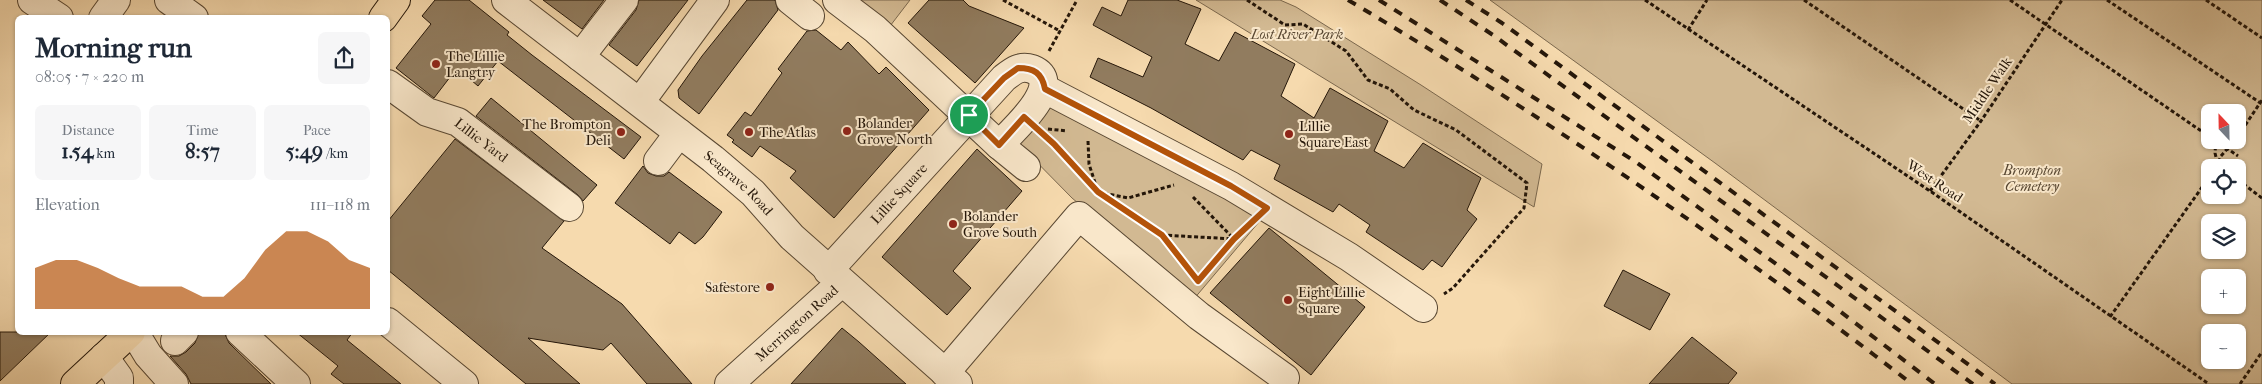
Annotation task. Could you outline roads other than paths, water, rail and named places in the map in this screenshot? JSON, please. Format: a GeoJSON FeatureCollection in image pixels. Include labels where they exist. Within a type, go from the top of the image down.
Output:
{"type":"FeatureCollection","features":[{"type":"Feature","properties":{"kind":"main road"},"geometry":{"type":"LineString","coordinates":[[385,15],[396,0]]}},
{"type":"Feature","properties":{"kind":"main road"},"geometry":{"type":"LineString","coordinates":[[75,384],[129,335]]}},
{"type":"Feature","properties":{"kind":"street"},"geometry":{"type":"LineString","coordinates":[[32,0],[54,15]]}},
{"type":"Feature","properties":{"kind":"street"},"geometry":{"type":"LineString","coordinates":[[105,15],[116,0]]}},
{"type":"Feature","properties":{"kind":"street"},"geometry":{"type":"LineString","coordinates":[[169,0],[190,15]]}},
{"type":"Feature","properties":{"kind":"street","name":"Seagrave Road"},"geometry":{"type":"LineString","coordinates":[[506,0],[640,102],[752,193],[792,237],[951,378]]}},
{"type":"Feature","properties":{"kind":"street"},"geometry":{"type":"LineString","coordinates":[[580,57],[624,0]]}},
{"type":"Feature","properties":{"kind":"street"},"geometry":{"type":"LineString","coordinates":[[640,102],[715,0]]}},
{"type":"Feature","properties":{"kind":"street"},"geometry":{"type":"LineString","coordinates":[[837,0],[875,30],[969,115],[999,145],[1026,167]]}},
{"type":"Feature","properties":{"kind":"street","name":"Lillie Square"},"geometry":{"type":"LineString","coordinates":[[835,276],[969,115],[1004,78],[1018,68],[1028,68],[1041,80]]}},
{"type":"Feature","properties":{"kind":"street"},"geometry":{"type":"LineString","coordinates":[[999,145],[1040,100],[1041,80]]}},
{"type":"Feature","properties":{"kind":"street"},"geometry":{"type":"LineString","coordinates":[[1041,80],[1091,124],[1177,176],[1267,208],[1349,257],[1423,308]]}},
{"type":"Feature","properties":{"kind":"street","name":"Lillie Yard"},"geometry":{"type":"LineString","coordinates":[[390,85],[427,112],[458,122],[570,207]]}},
{"type":"Feature","properties":{"kind":"street"},"geometry":{"type":"LineString","coordinates":[[658,161],[679,133]]}},
{"type":"Feature","properties":{"kind":"street"},"geometry":{"type":"LineString","coordinates":[[951,378],[1079,216],[1199,316],[1285,378]]}},
{"type":"Feature","properties":{"kind":"street","name":"Merrington Road"},"geometry":{"type":"LineString","coordinates":[[729,384],[835,276]]}},
{"type":"Feature","properties":{"kind":"street"},"geometry":{"type":"LineString","coordinates":[[390,324],[464,384]]}},
{"type":"Feature","properties":{"kind":"street"},"geometry":{"type":"LineString","coordinates":[[134,335],[148,355],[174,384]]}},
{"type":"Feature","properties":{"kind":"street"},"geometry":{"type":"LineString","coordinates":[[243,335],[296,384]]}},
{"type":"Feature","properties":{"kind":"street"},"geometry":{"type":"LineString","coordinates":[[104,357],[119,378],[119,384]]}},
{"type":"Feature","properties":{"kind":"railway"},"geometry":{"type":"LineString","coordinates":[[1348,0],[1494,89],[1636,183],[1844,332],[1912,384]]}},
{"type":"Feature","properties":{"kind":"railway"},"geometry":{"type":"LineString","coordinates":[[1379,0],[1636,162],[1816,293],[1935,384]]}},
{"type":"Feature","properties":{"kind":"railway"},"geometry":{"type":"LineString","coordinates":[[1440,0],[1493,35],[1973,384]]}},
{"type":"Feature","properties":{"kind":"railway"},"geometry":{"type":"LineString","coordinates":[[1466,0],[1502,23],[1995,384]]}},
{"type":"Feature","properties":{"kind":"place","name":"The Lillie Langtry"},"geometry":{"type":"Point","coordinates":[436,64]}},
{"type":"Feature","properties":{"kind":"place","name":"Bolander Grove North"},"geometry":{"type":"Point","coordinates":[847,131]}},
{"type":"Feature","properties":{"kind":"place","name":"The Brompton Deli"},"geometry":{"type":"Point","coordinates":[621,132]}},
{"type":"Feature","properties":{"kind":"place","name":"The Atlas"},"geometry":{"type":"Point","coordinates":[749,132]}},
{"type":"Feature","properties":{"kind":"place","name":"Lillie Square East"},"geometry":{"type":"Point","coordinates":[1289,134]}},
{"type":"Feature","properties":{"kind":"place","name":"Bolander Grove South"},"geometry":{"type":"Point","coordinates":[953,224]}},
{"type":"Feature","properties":{"kind":"place","name":"Safestore"},"geometry":{"type":"Point","coordinates":[770,287]}},
{"type":"Feature","properties":{"kind":"place","name":"Eight Lillie Square"},"geometry":{"type":"Point","coordinates":[1288,300]}},
{"type":"Feature","properties":{"kind":"park label","name":"Lost River Park"},"geometry":{"type":"Point","coordinates":[1297,34]}},
{"type":"Feature","properties":{"kind":"park label","name":"Brompton Cemetery"},"geometry":{"type":"Point","coordinates":[2032,178]}}]}
